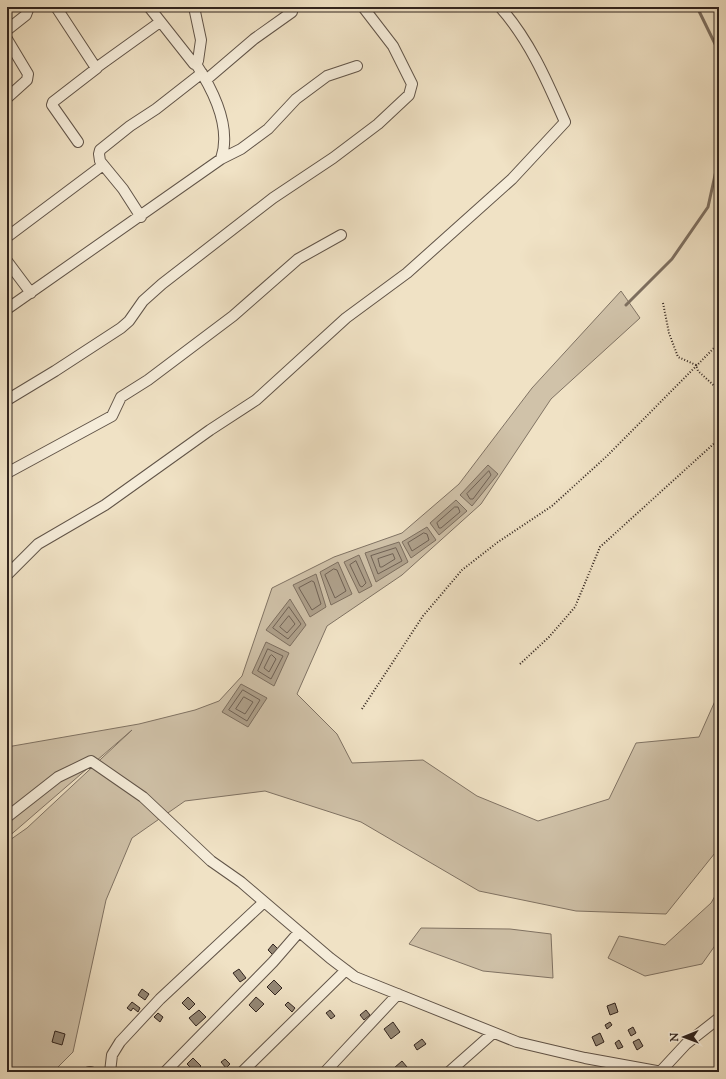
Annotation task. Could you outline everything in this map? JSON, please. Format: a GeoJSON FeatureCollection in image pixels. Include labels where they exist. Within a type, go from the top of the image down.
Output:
{"type":"FeatureCollection","features":[{"type":"Feature","properties":{"kind":"street"},"geometry":{"type":"LineString","coordinates":[[7,30],[26,15],[29,7]]}},
{"type":"Feature","properties":{"kind":"street"},"geometry":{"type":"LineString","coordinates":[[56,7],[91,62],[97,68]]}},
{"type":"Feature","properties":{"kind":"street"},"geometry":{"type":"LineString","coordinates":[[148,7],[192,64],[196,64],[216,99],[221,118],[225,146],[221,159]]}},
{"type":"Feature","properties":{"kind":"street"},"geometry":{"type":"LineString","coordinates":[[194,7],[201,40],[196,64]]}},
{"type":"Feature","properties":{"kind":"street"},"geometry":{"type":"LineString","coordinates":[[7,400],[121,328],[129,321],[144,301],[162,284],[273,198],[351,144],[388,115],[409,95],[412,84],[398,54],[363,7]]}},
{"type":"Feature","properties":{"kind":"street"},"geometry":{"type":"LineString","coordinates":[[7,575],[38,544],[105,505],[210,430],[256,400],[346,318],[407,273],[512,179],[552,138],[565,122],[531,50],[513,22],[500,7]]}},
{"type":"Feature","properties":{"kind":"street"},"geometry":{"type":"LineString","coordinates":[[141,217],[123,189],[103,165],[99,154],[103,146],[204,77],[254,39],[277,25],[292,12]]}},
{"type":"Feature","properties":{"kind":"street"},"geometry":{"type":"LineString","coordinates":[[78,142],[52,105],[53,102],[160,22]]}},
{"type":"Feature","properties":{"kind":"street"},"geometry":{"type":"LineString","coordinates":[[7,39],[28,74],[27,80],[7,98]]}},
{"type":"Feature","properties":{"kind":"street"},"geometry":{"type":"LineString","coordinates":[[7,309],[141,217],[221,159],[241,149],[268,129],[296,99],[327,76],[357,66]]}},
{"type":"Feature","properties":{"kind":"street"},"geometry":{"type":"LineString","coordinates":[[7,237],[103,165]]}},
{"type":"Feature","properties":{"kind":"street"},"geometry":{"type":"LineString","coordinates":[[7,473],[112,416],[121,397],[148,380],[233,316],[298,259],[341,235]]}},
{"type":"Feature","properties":{"kind":"street"},"geometry":{"type":"LineString","coordinates":[[7,261],[31,293]]}},
{"type":"Feature","properties":{"kind":"street"},"geometry":{"type":"LineString","coordinates":[[7,560],[16,566]]}},
{"type":"Feature","properties":{"kind":"street"},"geometry":{"type":"LineString","coordinates":[[7,817],[58,777],[91,761],[143,798],[211,861],[264,902],[346,970],[368,983],[517,1042],[558,1052],[660,1072],[686,1044],[719,1018]]}},
{"type":"Feature","properties":{"kind":"street"},"geometry":{"type":"LineString","coordinates":[[110,1072],[112,1055],[120,1042],[160,999],[264,902]]}},
{"type":"Feature","properties":{"kind":"street"},"geometry":{"type":"LineString","coordinates":[[165,1072],[273,962],[299,932]]}},
{"type":"Feature","properties":{"kind":"street"},"geometry":{"type":"LineString","coordinates":[[242,1072],[346,970]]}},
{"type":"Feature","properties":{"kind":"street"},"geometry":{"type":"LineString","coordinates":[[325,1072],[398,994]]}},
{"type":"Feature","properties":{"kind":"street"},"geometry":{"type":"LineString","coordinates":[[449,1072],[493,1033]]}},
{"type":"Feature","properties":{"kind":"path"},"geometry":{"type":"LineString","coordinates":[[663,303],[669,333],[678,357],[696,365],[698,371],[719,390]]}},
{"type":"Feature","properties":{"kind":"path"},"geometry":{"type":"LineString","coordinates":[[362,709],[423,616],[462,570],[498,542],[557,501],[607,456],[719,343]]}},
{"type":"Feature","properties":{"kind":"path"},"geometry":{"type":"LineString","coordinates":[[520,664],[549,637],[575,607],[600,547],[719,439]]}},
{"type":"Feature","properties":{"kind":"shaded area"},"geometry":{"type":"Polygon","coordinates":[[[621,291],[640,318],[551,399],[481,504],[402,575],[327,626],[297,694],[337,734],[352,763],[423,760],[477,796],[538,821],[609,799],[636,743],[699,737],[719,692],[719,848],[666,914],[576,911],[479,891],[361,822],[265,791],[185,801],[132,838],[106,900],[73,1052],[53,1072],[7,1072],[7,842],[27,828],[132,730],[7,838],[7,747],[139,724],[195,710],[219,701],[242,676],[272,588],[334,557],[402,533],[459,484],[532,388],[621,291]]]}},
{"type":"Feature","properties":{"kind":"shaded area"},"geometry":{"type":"Polygon","coordinates":[[[719,889],[719,940],[702,964],[645,976],[608,958],[619,936],[665,945],[711,903],[719,889]]]}},
{"type":"Feature","properties":{"kind":"shaded area"},"geometry":{"type":"Polygon","coordinates":[[[421,928],[510,929],[551,934],[553,978],[483,971],[409,944],[421,928]]]}},
{"type":"Feature","properties":{"kind":"water"},"geometry":{"type":"Polygon","coordinates":[[[488,465],[498,474],[472,506],[460,495],[488,465]]]}},
{"type":"Feature","properties":{"kind":"water"},"geometry":{"type":"Polygon","coordinates":[[[456,500],[467,511],[439,535],[430,523],[456,500]]]}},
{"type":"Feature","properties":{"kind":"water"},"geometry":{"type":"Polygon","coordinates":[[[427,527],[436,540],[411,558],[402,542],[427,527]]]}},
{"type":"Feature","properties":{"kind":"water"},"geometry":{"type":"Polygon","coordinates":[[[399,542],[408,562],[376,582],[365,553],[399,542]]]}},
{"type":"Feature","properties":{"kind":"water"},"geometry":{"type":"Polygon","coordinates":[[[359,555],[372,586],[359,593],[344,562],[359,555]]]}},
{"type":"Feature","properties":{"kind":"water"},"geometry":{"type":"Polygon","coordinates":[[[338,562],[352,594],[331,605],[320,572],[338,562]]]}},
{"type":"Feature","properties":{"kind":"water"},"geometry":{"type":"Polygon","coordinates":[[[316,574],[326,607],[310,617],[293,585],[316,574]]]}},
{"type":"Feature","properties":{"kind":"water"},"geometry":{"type":"Polygon","coordinates":[[[290,599],[306,625],[290,646],[266,630],[290,599]]]}},
{"type":"Feature","properties":{"kind":"water"},"geometry":{"type":"Polygon","coordinates":[[[266,642],[289,653],[274,686],[252,673],[266,642]]]}},
{"type":"Feature","properties":{"kind":"water"},"geometry":{"type":"Polygon","coordinates":[[[241,684],[267,698],[248,727],[222,712],[241,684]]]}},
{"type":"Feature","properties":{"kind":"building"},"geometry":{"type":"Polygon","coordinates":[[[273,944],[281,952],[275,957],[268,950],[273,944]]]}},
{"type":"Feature","properties":{"kind":"building"},"geometry":{"type":"Polygon","coordinates":[[[239,969],[246,978],[240,982],[233,973],[239,969]]]}},
{"type":"Feature","properties":{"kind":"building"},"geometry":{"type":"Polygon","coordinates":[[[274,980],[282,988],[275,995],[267,987],[274,980]]]}},
{"type":"Feature","properties":{"kind":"building"},"geometry":{"type":"Polygon","coordinates":[[[142,989],[149,994],[145,1000],[138,995],[142,989]]]}},
{"type":"Feature","properties":{"kind":"building"},"geometry":{"type":"Polygon","coordinates":[[[188,997],[195,1004],[189,1010],[182,1003],[188,997]]]}},
{"type":"Feature","properties":{"kind":"building"},"geometry":{"type":"Polygon","coordinates":[[[256,997],[264,1004],[256,1012],[249,1005],[256,997]]]}},
{"type":"Feature","properties":{"kind":"building"},"geometry":{"type":"Polygon","coordinates":[[[132,1002],[140,1008],[138,1012],[133,1008],[131,1011],[127,1008],[132,1002]]]}},
{"type":"Feature","properties":{"kind":"building"},"geometry":{"type":"Polygon","coordinates":[[[288,1002],[295,1008],[292,1012],[285,1005],[288,1002]]]}},
{"type":"Feature","properties":{"kind":"building"},"geometry":{"type":"Polygon","coordinates":[[[615,1003],[618,1012],[610,1015],[607,1006],[615,1003]]]}},
{"type":"Feature","properties":{"kind":"building"},"geometry":{"type":"Polygon","coordinates":[[[199,1010],[206,1017],[196,1026],[189,1018],[199,1010]]]}},
{"type":"Feature","properties":{"kind":"building"},"geometry":{"type":"Polygon","coordinates":[[[330,1010],[335,1016],[331,1019],[326,1013],[330,1010]]]}},
{"type":"Feature","properties":{"kind":"building"},"geometry":{"type":"Polygon","coordinates":[[[366,1010],[370,1015],[364,1020],[360,1015],[366,1010]]]}},
{"type":"Feature","properties":{"kind":"building"},"geometry":{"type":"Polygon","coordinates":[[[158,1013],[163,1017],[160,1022],[154,1017],[158,1013]]]}},
{"type":"Feature","properties":{"kind":"building"},"geometry":{"type":"Polygon","coordinates":[[[393,1022],[400,1032],[391,1039],[384,1029],[393,1022]]]}},
{"type":"Feature","properties":{"kind":"building"},"geometry":{"type":"Polygon","coordinates":[[[610,1022],[612,1025],[607,1029],[605,1025],[610,1022]]]}},
{"type":"Feature","properties":{"kind":"building"},"geometry":{"type":"Polygon","coordinates":[[[633,1027],[636,1033],[631,1036],[628,1030],[633,1027]]]}},
{"type":"Feature","properties":{"kind":"building"},"geometry":{"type":"Polygon","coordinates":[[[55,1031],[65,1034],[62,1045],[52,1042],[55,1031]]]}},
{"type":"Feature","properties":{"kind":"building"},"geometry":{"type":"Polygon","coordinates":[[[600,1033],[604,1042],[596,1046],[592,1037],[600,1033]]]}},
{"type":"Feature","properties":{"kind":"building"},"geometry":{"type":"Polygon","coordinates":[[[422,1039],[426,1044],[417,1050],[414,1045],[422,1039]]]}},
{"type":"Feature","properties":{"kind":"building"},"geometry":{"type":"Polygon","coordinates":[[[639,1039],[643,1046],[637,1050],[633,1042],[639,1039]]]}},
{"type":"Feature","properties":{"kind":"building"},"geometry":{"type":"Polygon","coordinates":[[[619,1040],[623,1047],[618,1049],[615,1043],[619,1040]]]}},
{"type":"Feature","properties":{"kind":"building"},"geometry":{"type":"Polygon","coordinates":[[[193,1058],[201,1066],[195,1072],[187,1064],[193,1058]]]}},
{"type":"Feature","properties":{"kind":"building"},"geometry":{"type":"Polygon","coordinates":[[[225,1059],[230,1064],[226,1068],[221,1062],[225,1059]]]}},
{"type":"Feature","properties":{"kind":"building"},"geometry":{"type":"Polygon","coordinates":[[[402,1061],[407,1067],[400,1072],[397,1072],[394,1068],[402,1061]]]}},
{"type":"Feature","properties":{"kind":"waterway"},"geometry":{"type":"LineString","coordinates":[[697,7],[719,52]]}},
{"type":"Feature","properties":{"kind":"waterway"},"geometry":{"type":"LineString","coordinates":[[626,305],[672,259],[708,207],[719,157]]}}]}
